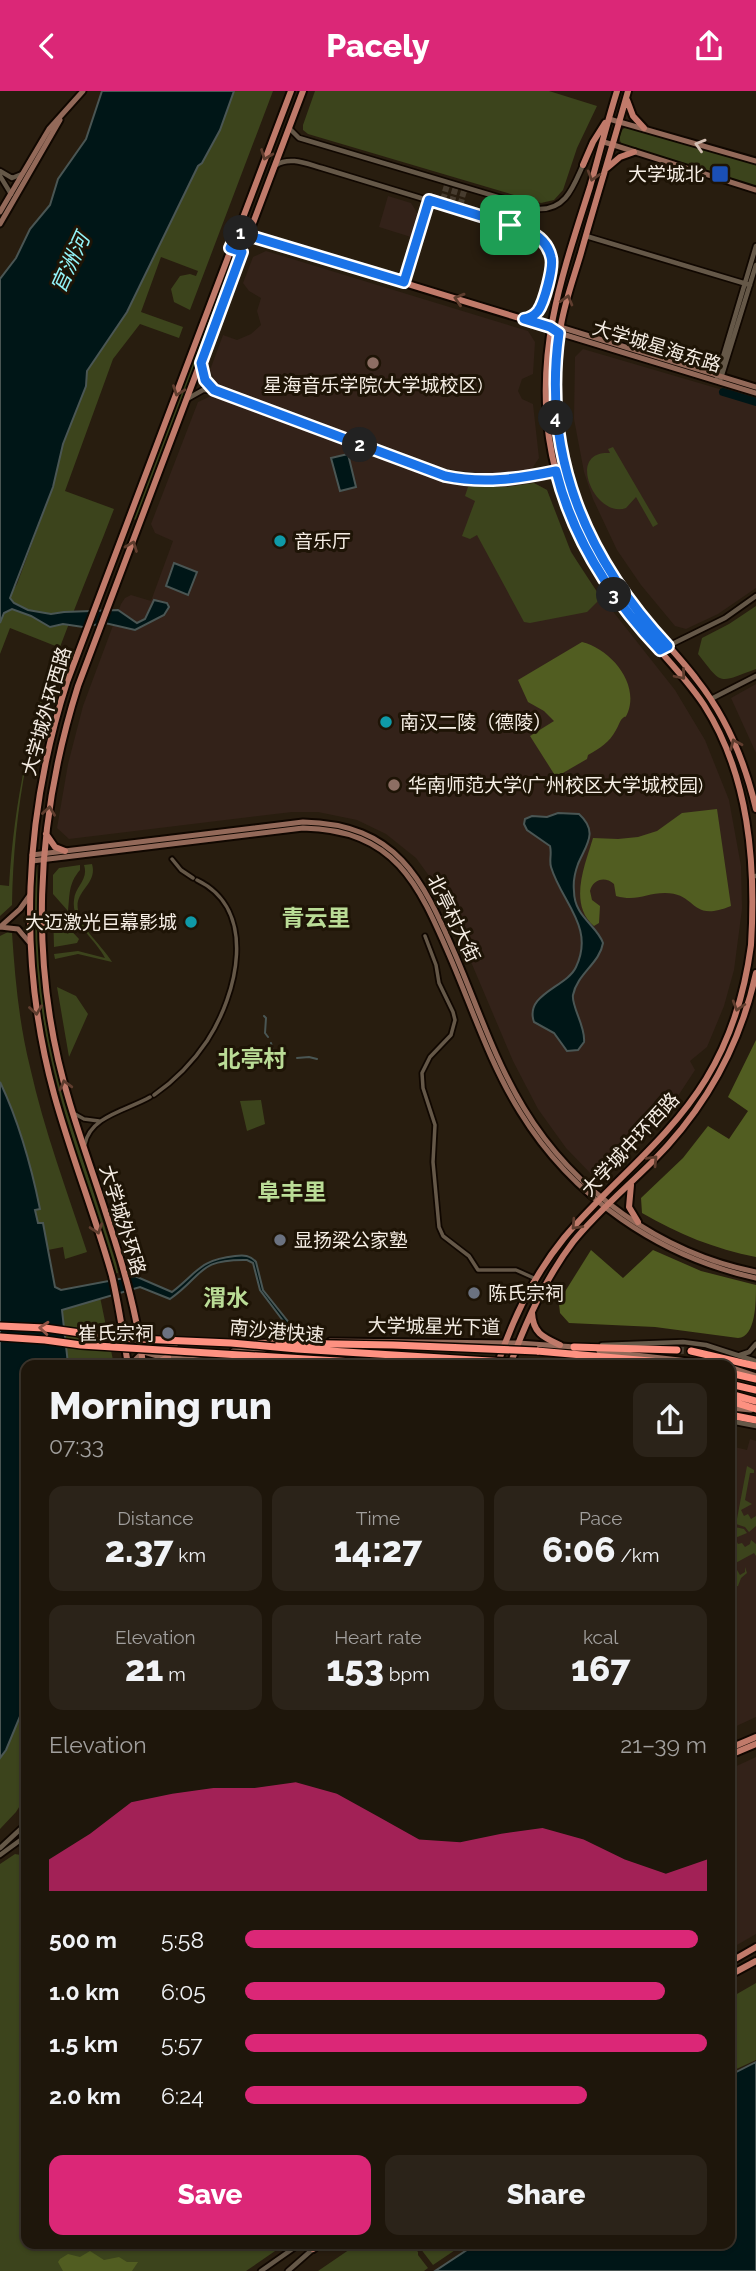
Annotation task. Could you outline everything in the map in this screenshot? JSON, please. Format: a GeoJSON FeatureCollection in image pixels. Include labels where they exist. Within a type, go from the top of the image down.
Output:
{"type":"FeatureCollection","features":[{"type":"Feature","properties":{"kind":"highway","name":"南沙港快速"},"geometry":{"type":"LineString","coordinates":[[0,1325],[46,1328],[116,1338],[472,1360]]}},
{"type":"Feature","properties":{"kind":"highway","name":"南沙港快速"},"geometry":{"type":"LineString","coordinates":[[0,1337],[254,1360]]}},
{"type":"Feature","properties":{"kind":"highway"},"geometry":{"type":"LineString","coordinates":[[231,1343],[528,1350],[635,1360]]}},
{"type":"Feature","properties":{"kind":"highway"},"geometry":{"type":"LineString","coordinates":[[574,1347],[677,1350]]}},
{"type":"Feature","properties":{"kind":"highway"},"geometry":{"type":"LineString","coordinates":[[691,1351],[756,1363]]}},
{"type":"Feature","properties":{"kind":"highway"},"geometry":{"type":"LineString","coordinates":[[735,1374],[756,1378]]}},
{"type":"Feature","properties":{"kind":"highway"},"geometry":{"type":"LineString","coordinates":[[735,1385],[756,1390]]}},
{"type":"Feature","properties":{"kind":"highway"},"geometry":{"type":"LineString","coordinates":[[735,1395],[756,1401]]}},
{"type":"Feature","properties":{"kind":"highway"},"geometry":{"type":"LineString","coordinates":[[735,1403],[756,1410]]}},
{"type":"Feature","properties":{"kind":"highway"},"geometry":{"type":"LineString","coordinates":[[735,1416],[756,1420]]}},
{"type":"Feature","properties":{"kind":"main road"},"geometry":{"type":"LineString","coordinates":[[0,212],[49,129],[83,91]]}},
{"type":"Feature","properties":{"kind":"main road","name":"大学城外环西路"},"geometry":{"type":"LineString","coordinates":[[128,1360],[111,1276],[49,1075],[37,1019],[29,942],[32,858],[40,792],[62,698],[86,630],[290,91]]}},
{"type":"Feature","properties":{"kind":"main road","name":"大学城外环西路"},"geometry":{"type":"LineString","coordinates":[[85,1150],[54,1042],[45,981],[41,919],[46,833],[53,782],[64,733],[99,631],[303,91]]}},
{"type":"Feature","properties":{"kind":"main road"},"geometry":{"type":"LineString","coordinates":[[583,165],[593,142],[609,119],[617,91]]}},
{"type":"Feature","properties":{"kind":"main road"},"geometry":{"type":"LineString","coordinates":[[628,94],[560,330],[555,398],[558,437],[574,499],[596,548],[642,617],[711,699],[738,751],[756,809]]}},
{"type":"Feature","properties":{"kind":"main road"},"geometry":{"type":"LineString","coordinates":[[628,94],[632,116],[644,128]]}},
{"type":"Feature","properties":{"kind":"main road"},"geometry":{"type":"LineString","coordinates":[[0,224],[63,114]]}},
{"type":"Feature","properties":{"kind":"main road"},"geometry":{"type":"LineString","coordinates":[[609,119],[756,161]]}},
{"type":"Feature","properties":{"kind":"main road","name":"大学城中环西路"},"geometry":{"type":"LineString","coordinates":[[499,1360],[536,1279],[566,1236],[671,1127],[701,1087],[732,1025],[745,978],[753,932],[754,850],[748,814],[726,746],[705,707],[628,614],[588,552],[566,503],[549,439],[545,394],[550,327],[609,119]]}},
{"type":"Feature","properties":{"kind":"main road"},"geometry":{"type":"LineString","coordinates":[[604,142],[756,190]]}},
{"type":"Feature","properties":{"kind":"main road"},"geometry":{"type":"LineString","coordinates":[[606,169],[620,156],[634,152]]}},
{"type":"Feature","properties":{"kind":"main road","name":"大学城星海东路"},"geometry":{"type":"LineString","coordinates":[[237,232],[756,387]]}},
{"type":"Feature","properties":{"kind":"main road"},"geometry":{"type":"LineString","coordinates":[[230,248],[242,252]]}},
{"type":"Feature","properties":{"kind":"main road"},"geometry":{"type":"LineString","coordinates":[[524,319],[534,316],[540,307],[552,261]]}},
{"type":"Feature","properties":{"kind":"main road","name":"大学城星海东路"},"geometry":{"type":"LineString","coordinates":[[719,377],[756,393]]}},
{"type":"Feature","properties":{"kind":"main road"},"geometry":{"type":"LineString","coordinates":[[566,503],[574,499]]}},
{"type":"Feature","properties":{"kind":"main road","name":"北亭村大街"},"geometry":{"type":"LineString","coordinates":[[44,856],[171,850],[296,823],[314,822],[357,831],[393,852],[414,873],[430,897],[509,1080],[524,1108],[553,1149],[607,1206]]}},
{"type":"Feature","properties":{"kind":"main road"},"geometry":{"type":"LineString","coordinates":[[46,833],[55,847],[65,851]]}},
{"type":"Feature","properties":{"kind":"main road","name":"北亭村大街"},"geometry":{"type":"LineString","coordinates":[[32,858],[65,851],[171,850]]}},
{"type":"Feature","properties":{"kind":"main road"},"geometry":{"type":"LineString","coordinates":[[0,927],[20,909],[30,895]]}},
{"type":"Feature","properties":{"kind":"main road"},"geometry":{"type":"LineString","coordinates":[[0,927],[18,929],[29,942]]}},
{"type":"Feature","properties":{"kind":"main road","name":"大学城中环西路"},"geometry":{"type":"LineString","coordinates":[[512,1360],[532,1311],[573,1243],[678,1133],[715,1083],[740,1028],[756,973]]}},
{"type":"Feature","properties":{"kind":"main road","name":"大学城外环路"},"geometry":{"type":"LineString","coordinates":[[85,1150],[123,1273],[138,1337]]}},
{"type":"Feature","properties":{"kind":"main road"},"geometry":{"type":"LineString","coordinates":[[632,1181],[628,1203],[638,1222]]}},
{"type":"Feature","properties":{"kind":"main road"},"geometry":{"type":"LineString","coordinates":[[607,1206],[689,1252],[756,1276]]}},
{"type":"Feature","properties":{"kind":"main road"},"geometry":{"type":"LineString","coordinates":[[607,1206],[688,1258],[756,1276]]}},
{"type":"Feature","properties":{"kind":"main road"},"geometry":{"type":"LineString","coordinates":[[532,1311],[533,1325],[537,1332],[560,1345]]}},
{"type":"Feature","properties":{"kind":"main road"},"geometry":{"type":"LineString","coordinates":[[123,1332],[142,1351],[168,1357],[242,1360]]}},
{"type":"Feature","properties":{"kind":"main road"},"geometry":{"type":"LineString","coordinates":[[138,1337],[148,1343],[327,1341]]}},
{"type":"Feature","properties":{"kind":"main road"},"geometry":{"type":"LineString","coordinates":[[138,1337],[143,1360]]}},
{"type":"Feature","properties":{"kind":"main road","name":"大学城星光下道"},"geometry":{"type":"LineString","coordinates":[[142,1351],[163,1348],[236,1352],[327,1341],[505,1342],[560,1345],[682,1360]]}},
{"type":"Feature","properties":{"kind":"main road"},"geometry":{"type":"LineString","coordinates":[[134,1360],[142,1351]]}},
{"type":"Feature","properties":{"kind":"main road"},"geometry":{"type":"LineString","coordinates":[[162,1360],[168,1357]]}},
{"type":"Feature","properties":{"kind":"main road"},"geometry":{"type":"LineString","coordinates":[[735,1369],[756,1378]]}},
{"type":"Feature","properties":{"kind":"main road"},"geometry":{"type":"LineString","coordinates":[[735,1408],[756,1410]]}},
{"type":"Feature","properties":{"kind":"main road"},"geometry":{"type":"LineString","coordinates":[[735,1746],[756,1737]]}},
{"type":"Feature","properties":{"kind":"main road"},"geometry":{"type":"LineString","coordinates":[[735,1753],[756,1744]]}},
{"type":"Feature","properties":{"kind":"main road"},"geometry":{"type":"LineString","coordinates":[[735,1959],[756,1947]]}},
{"type":"Feature","properties":{"kind":"main road"},"geometry":{"type":"LineString","coordinates":[[735,1972],[756,1961]]}},
{"type":"Feature","properties":{"kind":"street"},"geometry":{"type":"LineString","coordinates":[[289,128],[299,138],[538,209],[554,207],[567,198],[583,165]]}},
{"type":"Feature","properties":{"kind":"street"},"geometry":{"type":"LineString","coordinates":[[273,169],[281,162],[290,160],[533,233],[545,244],[552,261]]}},
{"type":"Feature","properties":{"kind":"street"},"geometry":{"type":"LineString","coordinates":[[0,174],[12,178],[23,174]]}},
{"type":"Feature","properties":{"kind":"street"},"geometry":{"type":"LineString","coordinates":[[0,174],[10,194]]}},
{"type":"Feature","properties":{"kind":"street"},"geometry":{"type":"LineString","coordinates":[[404,282],[429,200]]}},
{"type":"Feature","properties":{"kind":"street"},"geometry":{"type":"LineString","coordinates":[[586,236],[747,285]]}},
{"type":"Feature","properties":{"kind":"street"},"geometry":{"type":"LineString","coordinates":[[719,377],[756,246]]}},
{"type":"Feature","properties":{"kind":"street"},"geometry":{"type":"LineString","coordinates":[[747,285],[756,265]]}},
{"type":"Feature","properties":{"kind":"street"},"geometry":{"type":"LineString","coordinates":[[201,363],[205,380],[214,390]]}},
{"type":"Feature","properties":{"kind":"street"},"geometry":{"type":"LineString","coordinates":[[187,399],[203,390],[214,390],[445,476],[496,481],[565,469]]}},
{"type":"Feature","properties":{"kind":"street"},"geometry":{"type":"LineString","coordinates":[[660,650],[725,618],[756,596]]}},
{"type":"Feature","properties":{"kind":"street"},"geometry":{"type":"LineString","coordinates":[[711,699],[756,676]]}},
{"type":"Feature","properties":{"kind":"street"},"geometry":{"type":"LineString","coordinates":[[85,1150],[87,1135],[99,1121],[152,1096],[181,1072],[206,1042],[222,1011],[232,980],[236,948],[233,916],[221,897],[181,870],[171,850]]}},
{"type":"Feature","properties":{"kind":"street"},"geometry":{"type":"LineString","coordinates":[[425,936],[435,962],[439,983],[455,1020],[451,1035],[426,1062],[422,1073],[423,1088],[435,1125],[433,1162],[437,1219],[443,1236],[467,1254],[478,1270],[516,1270],[536,1279]]}},
{"type":"Feature","properties":{"kind":"street"},"geometry":{"type":"LineString","coordinates":[[72,1110],[84,1119],[99,1121]]}},
{"type":"Feature","properties":{"kind":"street"},"geometry":{"type":"LineString","coordinates":[[574,1347],[675,1341],[706,1345],[756,1363]]}},
{"type":"Feature","properties":{"kind":"street"},"geometry":{"type":"LineString","coordinates":[[739,1355],[749,1352],[756,1344]]}},
{"type":"Feature","properties":{"kind":"street"},"geometry":{"type":"LineString","coordinates":[[735,1422],[756,1426]]}},
{"type":"Feature","properties":{"kind":"street"},"geometry":{"type":"LineString","coordinates":[[0,1848],[21,1829]]}},
{"type":"Feature","properties":{"kind":"street"},"geometry":{"type":"LineString","coordinates":[[0,1855],[21,1840]]}},
{"type":"Feature","properties":{"kind":"street"},"geometry":{"type":"LineString","coordinates":[[261,2271],[292,2249]]}},
{"type":"Feature","properties":{"kind":"street"},"geometry":{"type":"LineString","coordinates":[[288,2271],[308,2249]]}},
{"type":"Feature","properties":{"kind":"shaded area"},"geometry":{"type":"Polygon","coordinates":[[[388,196],[411,203],[418,214],[411,237],[379,227],[388,196]]]}},
{"type":"Feature","properties":{"kind":"shaded area","name":"星海音乐学院(大学城校区)"},"geometry":{"type":"Polygon","coordinates":[[[266,251],[528,331],[535,342],[533,374],[522,379],[518,391],[522,399],[533,404],[539,458],[531,470],[493,475],[447,469],[216,383],[210,370],[223,335],[237,340],[251,334],[261,325],[257,311],[261,298],[249,291],[243,283],[253,257],[266,251]]]}},
{"type":"Feature","properties":{"kind":"shaded area"},"geometry":{"type":"Polygon","coordinates":[[[583,349],[723,390],[722,394],[756,404],[756,588],[718,614],[686,629],[675,626],[641,585],[617,550],[593,499],[584,472],[574,419],[575,357],[583,349]]]}},
{"type":"Feature","properties":{"kind":"shaded area","name":"华南师范大学(广州校区大学城校园)"},"geometry":{"type":"Polygon","coordinates":[[[211,396],[436,480],[461,486],[488,488],[534,483],[547,490],[566,542],[585,576],[675,690],[705,740],[729,800],[741,866],[742,909],[734,970],[724,1006],[707,1047],[690,1061],[695,1070],[649,1133],[606,1175],[592,1175],[566,1148],[538,1109],[513,1061],[449,910],[435,884],[416,858],[386,834],[357,820],[318,812],[292,812],[69,839],[57,828],[68,764],[83,706],[121,604],[131,595],[151,601],[173,541],[155,533],[151,524],[198,402],[211,396]]]}},
{"type":"Feature","properties":{"kind":"shaded area","name":"华南师范大学(广州校区大学城校园)"},"geometry":{"type":"Polygon","coordinates":[[[756,684],[756,753],[731,698],[756,684]]]}},
{"type":"Feature","properties":{"kind":"shaded area"},"geometry":{"type":"Polygon","coordinates":[[[750,1439],[756,1441],[756,1717],[735,1727],[735,1447],[747,1450],[750,1439]]]}},
{"type":"Feature","properties":{"kind":"shaded area"},"geometry":{"type":"Polygon","coordinates":[[[756,1757],[756,1934],[735,1946],[735,1767],[756,1757]]]}},
{"type":"Feature","properties":{"kind":"green space"},"geometry":{"type":"Polygon","coordinates":[[[234,91],[273,91],[190,310],[174,302],[171,289],[180,276],[196,276],[198,271],[161,257],[141,312],[183,327],[179,338],[140,324],[113,359],[65,491],[114,509],[62,643],[35,725],[18,814],[12,905],[0,916],[0,885],[9,886],[19,794],[25,765],[39,706],[58,647],[10,628],[0,654],[0,623],[53,487],[63,444],[86,386],[87,371],[127,312],[198,166],[220,130],[234,91]]]}},
{"type":"Feature","properties":{"kind":"green space"},"geometry":{"type":"Polygon","coordinates":[[[315,91],[549,91],[597,106],[577,148],[563,190],[554,200],[541,203],[308,134],[303,130],[303,125],[315,91]]]}},
{"type":"Feature","properties":{"kind":"green space"},"geometry":{"type":"Polygon","coordinates":[[[629,126],[756,165],[756,186],[624,146],[620,136],[623,129],[629,126]]]}},
{"type":"Feature","properties":{"kind":"green space"},"geometry":{"type":"Polygon","coordinates":[[[233,252],[238,254],[137,519],[133,520],[233,252]]]}},
{"type":"Feature","properties":{"kind":"green space"},"geometry":{"type":"Polygon","coordinates":[[[613,447],[658,524],[653,527],[636,497],[626,508],[615,509],[604,504],[595,495],[587,472],[589,462],[596,455],[610,453],[608,449],[613,447]]]}},
{"type":"Feature","properties":{"kind":"green space"},"geometry":{"type":"Polygon","coordinates":[[[534,483],[547,490],[571,552],[601,598],[587,612],[530,623],[524,622],[477,535],[470,539],[462,536],[475,501],[465,496],[468,487],[506,487],[534,483]]]}},
{"type":"Feature","properties":{"kind":"green space"},"geometry":{"type":"Polygon","coordinates":[[[756,606],[756,669],[728,679],[717,677],[698,654],[702,638],[756,606]]]}},
{"type":"Feature","properties":{"kind":"green space"},"geometry":{"type":"Polygon","coordinates":[[[582,642],[603,652],[620,668],[629,689],[628,712],[607,742],[588,755],[587,759],[556,777],[530,736],[554,721],[544,711],[528,702],[518,680],[582,642]]]}},
{"type":"Feature","properties":{"kind":"green space"},"geometry":{"type":"Polygon","coordinates":[[[717,809],[731,906],[708,911],[676,894],[665,893],[623,898],[616,896],[614,884],[600,880],[590,891],[592,900],[600,906],[599,923],[594,926],[586,917],[580,896],[581,884],[593,838],[638,837],[657,831],[682,813],[717,809]]]}},
{"type":"Feature","properties":{"kind":"green space"},"geometry":{"type":"Polygon","coordinates":[[[92,864],[92,877],[79,898],[78,910],[88,931],[112,962],[78,954],[55,959],[54,954],[78,951],[105,958],[80,924],[74,908],[75,895],[85,875],[84,865],[92,864]]]}},
{"type":"Feature","properties":{"kind":"green space"},"geometry":{"type":"Polygon","coordinates":[[[80,865],[71,885],[68,911],[53,894],[53,875],[59,868],[80,865]]]}},
{"type":"Feature","properties":{"kind":"green space"},"geometry":{"type":"Polygon","coordinates":[[[37,866],[39,965],[50,1042],[65,1103],[116,1263],[118,1273],[114,1274],[68,1123],[44,1024],[33,922],[37,866]]]}},
{"type":"Feature","properties":{"kind":"green space"},"geometry":{"type":"Polygon","coordinates":[[[53,911],[79,939],[77,943],[54,947],[53,911]]]}},
{"type":"Feature","properties":{"kind":"green space"},"geometry":{"type":"Polygon","coordinates":[[[12,933],[20,1017],[36,1091],[87,1252],[65,1259],[63,1247],[48,1250],[43,1223],[38,1224],[35,1210],[40,1208],[23,1140],[0,1082],[0,936],[12,933]]]}},
{"type":"Feature","properties":{"kind":"green space"},"geometry":{"type":"Polygon","coordinates":[[[57,987],[76,996],[88,1014],[69,1057],[57,987]]]}},
{"type":"Feature","properties":{"kind":"green space"},"geometry":{"type":"Polygon","coordinates":[[[756,1040],[756,1257],[711,1245],[656,1221],[642,1213],[641,1198],[683,1158],[708,1126],[729,1139],[748,1111],[728,1097],[756,1040]]]}},
{"type":"Feature","properties":{"kind":"green space"},"geometry":{"type":"Polygon","coordinates":[[[261,1100],[265,1124],[247,1131],[240,1101],[261,1100]]]}},
{"type":"Feature","properties":{"kind":"green space"},"geometry":{"type":"Polygon","coordinates":[[[591,1250],[623,1278],[653,1250],[701,1271],[756,1285],[752,1325],[744,1336],[738,1338],[655,1327],[569,1323],[560,1313],[559,1304],[591,1250]]]}},
{"type":"Feature","properties":{"kind":"green space"},"geometry":{"type":"Polygon","coordinates":[[[100,1297],[113,1360],[68,1360],[62,1310],[100,1297]]]}},
{"type":"Feature","properties":{"kind":"green space"},"geometry":{"type":"Polygon","coordinates":[[[747,1466],[754,1470],[754,1473],[750,1473],[745,1500],[752,1504],[741,1510],[744,1516],[748,1514],[751,1519],[756,1516],[756,1526],[749,1532],[745,1527],[736,1524],[747,1466]]]}},
{"type":"Feature","properties":{"kind":"green space"},"geometry":{"type":"Polygon","coordinates":[[[735,1527],[744,1529],[747,1533],[735,1538],[735,1527]]]}},
{"type":"Feature","properties":{"kind":"green space"},"geometry":{"type":"Polygon","coordinates":[[[735,1538],[738,1544],[742,1543],[745,1547],[751,1540],[756,1544],[756,1556],[754,1553],[735,1563],[735,1538]]]}},
{"type":"Feature","properties":{"kind":"green space"},"geometry":{"type":"Polygon","coordinates":[[[745,1567],[747,1573],[735,1587],[735,1571],[740,1575],[745,1572],[745,1567]]]}},
{"type":"Feature","properties":{"kind":"green space"},"geometry":{"type":"Polygon","coordinates":[[[21,1714],[21,1804],[0,1829],[0,1758],[21,1714]]]}},
{"type":"Feature","properties":{"kind":"green space"},"geometry":{"type":"Polygon","coordinates":[[[15,1854],[21,1855],[21,2249],[278,2249],[246,2271],[0,2271],[0,1864],[15,1854]]]}},
{"type":"Feature","properties":{"kind":"green space"},"geometry":{"type":"Polygon","coordinates":[[[756,1983],[756,2060],[735,2070],[735,1995],[756,1983]]]}},
{"type":"Feature","properties":{"kind":"green space"},"geometry":{"type":"Polygon","coordinates":[[[350,2249],[416,2249],[428,2268],[424,2271],[318,2271],[350,2249]]]}},
{"type":"Feature","properties":{"kind":"green space"},"geometry":{"type":"Polygon","coordinates":[[[421,2249],[457,2249],[433,2265],[421,2249]]]}},
{"type":"Feature","properties":{"kind":"green space"},"geometry":{"type":"Polygon","coordinates":[[[90,2251],[104,2260],[119,2257],[127,2262],[138,2262],[132,2271],[63,2271],[58,2262],[68,2254],[80,2257],[90,2251]]]}},
{"type":"Feature","properties":{"kind":"water","name":"官洲河"},"geometry":{"type":"Polygon","coordinates":[[[102,91],[234,91],[220,130],[198,166],[127,312],[87,371],[86,386],[63,444],[53,487],[10,598],[28,610],[51,614],[118,610],[137,623],[145,619],[154,600],[167,603],[169,607],[164,615],[135,630],[105,623],[83,627],[63,624],[50,627],[12,609],[4,613],[0,623],[0,279],[16,258],[30,229],[50,205],[58,179],[86,139],[102,91]]]}},
{"type":"Feature","properties":{"kind":"water"},"geometry":{"type":"Polygon","coordinates":[[[348,454],[356,487],[340,491],[331,458],[348,454]]]}},
{"type":"Feature","properties":{"kind":"water"},"geometry":{"type":"Polygon","coordinates":[[[174,563],[197,572],[188,595],[166,586],[174,563]]]}},
{"type":"Feature","properties":{"kind":"water"},"geometry":{"type":"Polygon","coordinates":[[[558,813],[579,814],[588,827],[589,839],[574,877],[575,900],[603,943],[598,957],[579,981],[573,995],[584,1042],[578,1050],[567,1051],[554,1033],[534,1022],[533,1012],[535,1004],[576,967],[582,940],[575,915],[551,867],[550,846],[527,830],[524,824],[525,819],[532,816],[547,817],[558,813]]]}},
{"type":"Feature","properties":{"kind":"water"},"geometry":{"type":"Polygon","coordinates":[[[0,1082],[19,1128],[28,1160],[40,1209],[35,1210],[38,1223],[43,1223],[55,1287],[61,1290],[135,1276],[172,1292],[206,1264],[223,1258],[247,1256],[256,1262],[263,1290],[290,1324],[287,1326],[260,1290],[253,1263],[247,1260],[231,1260],[202,1270],[170,1299],[140,1287],[62,1310],[68,1360],[21,1360],[21,1714],[0,1758],[0,1082]]]}},
{"type":"Feature","properties":{"kind":"water"},"geometry":{"type":"Polygon","coordinates":[[[756,2062],[756,2271],[435,2271],[468,2249],[735,2249],[735,2072],[756,2062]]]}},
{"type":"Feature","properties":{"kind":"waterway"},"geometry":{"type":"LineString","coordinates":[[723,392],[756,402]]}},
{"type":"Feature","properties":{"kind":"waterway"},"geometry":{"type":"LineString","coordinates":[[264,1016],[265,1033],[268,1037]]}},
{"type":"Feature","properties":{"kind":"waterway"},"geometry":{"type":"LineString","coordinates":[[271,1043],[275,1059],[283,1058]]}},
{"type":"Feature","properties":{"kind":"waterway"},"geometry":{"type":"LineString","coordinates":[[297,1058],[317,1059]]}},
{"type":"Feature","properties":{"kind":"tunnel"},"geometry":{"type":"LineString","coordinates":[[443,188],[466,195]]}},
{"type":"Feature","properties":{"kind":"tunnel"},"geometry":{"type":"LineString","coordinates":[[441,196],[464,203]]}},
{"type":"Feature","properties":{"kind":"tunnel"},"geometry":{"type":"LineString","coordinates":[[677,1350],[691,1351]]}},
{"type":"Feature","properties":{"kind":"place","name":"大学城北"},"geometry":{"type":"Point","coordinates":[720,174]}},
{"type":"Feature","properties":{"kind":"place","name":"星海音乐学院(大学城校区)"},"geometry":{"type":"Point","coordinates":[373,363]}},
{"type":"Feature","properties":{"kind":"place","name":"音乐厅"},"geometry":{"type":"Point","coordinates":[280,541]}},
{"type":"Feature","properties":{"kind":"place","name":"南汉二陵（德陵）"},"geometry":{"type":"Point","coordinates":[386,722]}},
{"type":"Feature","properties":{"kind":"place","name":"华南师范大学(广州校区大学城校园)"},"geometry":{"type":"Point","coordinates":[394,785]}},
{"type":"Feature","properties":{"kind":"place","name":"大迈激光巨幕影城"},"geometry":{"type":"Point","coordinates":[191,922]}},
{"type":"Feature","properties":{"kind":"place","name":"显扬梁公家塾"},"geometry":{"type":"Point","coordinates":[280,1240]}},
{"type":"Feature","properties":{"kind":"place","name":"陈氏宗祠"},"geometry":{"type":"Point","coordinates":[474,1293]}},
{"type":"Feature","properties":{"kind":"place","name":"崔氏宗祠"},"geometry":{"type":"Point","coordinates":[168,1333]}},
{"type":"Feature","properties":{"kind":"district","name":"青云里"},"geometry":{"type":"Point","coordinates":[316,917]}},
{"type":"Feature","properties":{"kind":"district","name":"北亭村"},"geometry":{"type":"Point","coordinates":[252,1058]}},
{"type":"Feature","properties":{"kind":"district","name":"阜丰里"},"geometry":{"type":"Point","coordinates":[292,1191]}},
{"type":"Feature","properties":{"kind":"district","name":"渭水"},"geometry":{"type":"Point","coordinates":[226,1297]}},
{"type":"Feature","properties":{"kind":"route"},"geometry":{"type":"LineString","coordinates":[[429,200],[510,225],[536,235],[548,248],[552,259],[540,307],[534,316],[524,319],[550,327],[559,333],[555,377],[556,415],[564,466],[574,499],[596,548],[614,578],[642,617],[668,646],[660,650],[621,605],[597,569],[570,515],[556,471],[496,481],[445,476],[214,390],[201,369],[242,252],[230,248],[237,232],[404,282],[429,200]]}}]}
